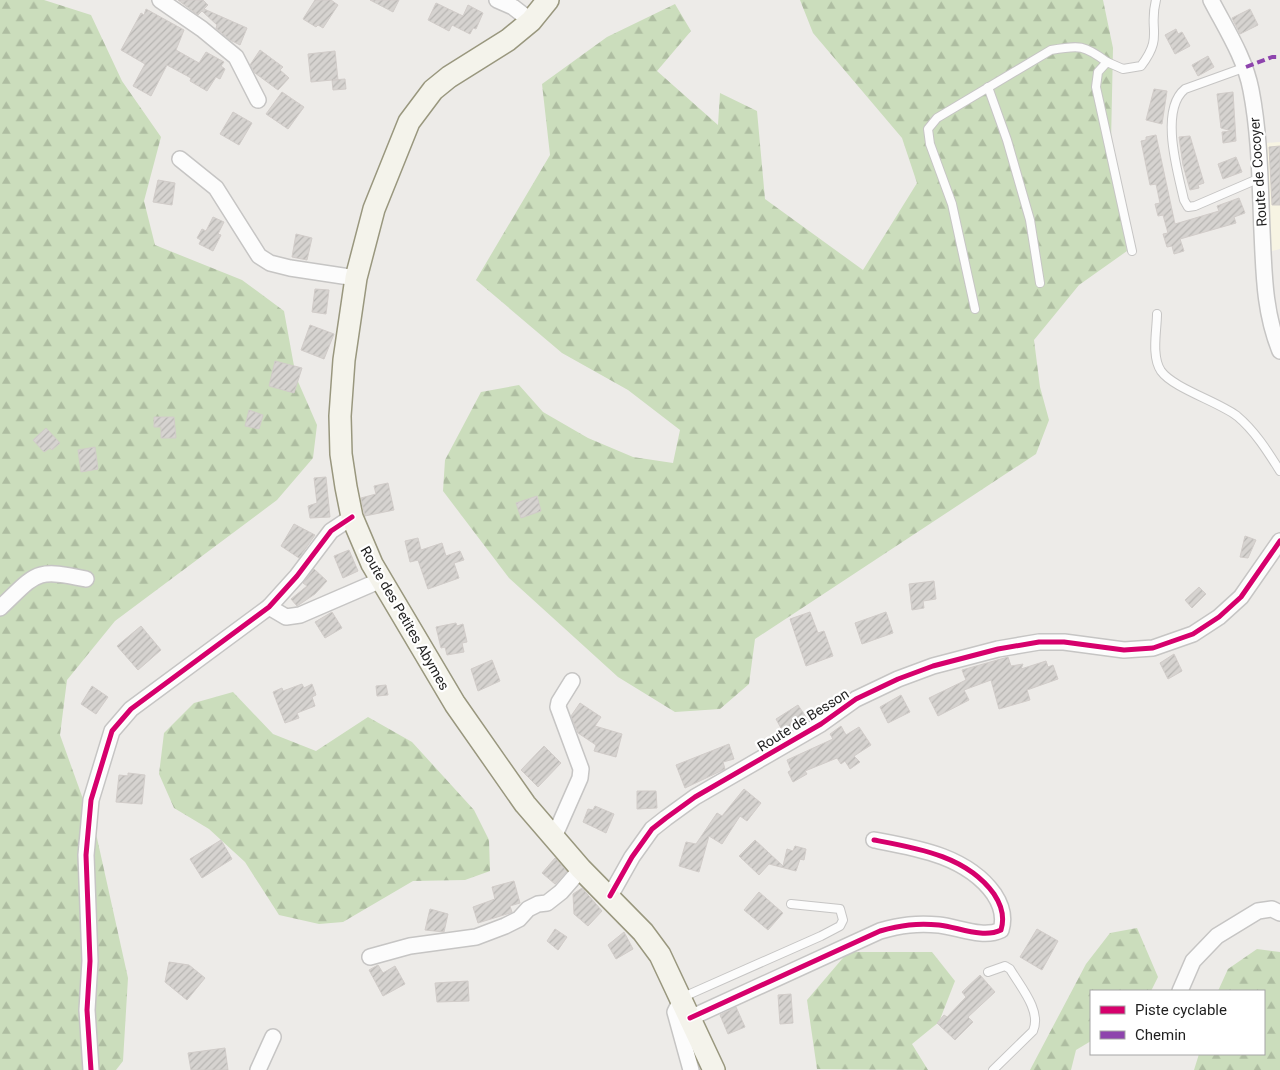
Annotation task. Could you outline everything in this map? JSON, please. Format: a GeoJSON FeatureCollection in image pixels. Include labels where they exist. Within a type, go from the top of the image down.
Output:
{"type":"FeatureCollection","features":[{"type":"Feature","properties":{"kind":"main road","name":"Route des Petites Abymes"},"geometry":{"type":"LineString","coordinates":[[548,0],[531,21],[508,40],[449,77],[425,98],[409,122],[374,209],[356,278],[344,360],[340,416],[341,454],[352,517],[381,580],[480,743],[525,804],[581,869],[610,896]]}},
{"type":"Feature","properties":{"kind":"main road"},"geometry":{"type":"LineString","coordinates":[[610,896],[660,955],[714,1070]]}},
{"type":"Feature","properties":{"kind":"street"},"geometry":{"type":"LineString","coordinates":[[160,0],[202,29],[236,57],[258,100]]}},
{"type":"Feature","properties":{"kind":"street"},"geometry":{"type":"LineString","coordinates":[[497,0],[513,7],[531,21]]}},
{"type":"Feature","properties":{"kind":"street","name":"Route de Cocoyer"},"geometry":{"type":"LineString","coordinates":[[1211,0],[1246,67],[1252,91],[1260,178],[1264,291],[1269,319],[1280,351]]}},
{"type":"Feature","properties":{"kind":"street"},"geometry":{"type":"LineString","coordinates":[[180,158],[216,188],[259,256],[270,263],[290,268],[356,278]]}},
{"type":"Feature","properties":{"kind":"street"},"geometry":{"type":"LineString","coordinates":[[91,1070],[88,1010],[90,961],[86,855],[91,800],[112,731],[131,709],[268,607],[297,576],[331,532],[352,517]]}},
{"type":"Feature","properties":{"kind":"street","name":"Route de Besson"},"geometry":{"type":"LineString","coordinates":[[610,896],[632,857],[652,829],[695,797],[821,724],[856,699],[898,679],[933,666],[998,648],[1039,642],[1064,642],[1124,650],[1154,648],[1193,634],[1242,597],[1280,540]]}},
{"type":"Feature","properties":{"kind":"street"},"geometry":{"type":"LineString","coordinates":[[0,608],[32,578],[44,573],[52,572],[86,579]]}},
{"type":"Feature","properties":{"kind":"street"},"geometry":{"type":"LineString","coordinates":[[268,607],[286,617],[300,615],[381,580]]}},
{"type":"Feature","properties":{"kind":"street"},"geometry":{"type":"LineString","coordinates":[[554,837],[580,778],[581,769],[558,707],[558,702],[572,681]]}},
{"type":"Feature","properties":{"kind":"street"},"geometry":{"type":"LineString","coordinates":[[691,1070],[675,1012],[678,1006],[685,1007],[880,931],[905,924],[941,925],[987,934],[1001,930],[1004,920],[1000,903],[984,880],[969,868],[918,848],[874,840]]}},
{"type":"Feature","properties":{"kind":"street"},"geometry":{"type":"LineString","coordinates":[[370,957],[410,946],[476,936],[504,926],[519,919],[528,909],[538,904],[547,904],[561,892],[581,869]]}},
{"type":"Feature","properties":{"kind":"street"},"geometry":{"type":"LineString","coordinates":[[1180,990],[1193,961],[1217,936],[1258,912],[1272,910],[1280,913]]}},
{"type":"Feature","properties":{"kind":"street"},"geometry":{"type":"LineString","coordinates":[[258,1070],[273,1037]]}},
{"type":"Feature","properties":{"kind":"lane"},"geometry":{"type":"LineString","coordinates":[[975,309],[956,222],[930,144],[928,129],[937,118],[1051,50],[1072,46],[1090,49],[1107,62],[1123,69],[1141,66],[1152,52],[1156,33],[1154,8],[1156,0]]}},
{"type":"Feature","properties":{"kind":"lane"},"geometry":{"type":"LineString","coordinates":[[1107,62],[1098,72],[1096,87],[1132,251]]}},
{"type":"Feature","properties":{"kind":"lane"},"geometry":{"type":"LineString","coordinates":[[1246,67],[1185,89],[1179,94],[1174,110],[1171,134],[1184,200],[1188,207],[1195,206],[1260,178]]}},
{"type":"Feature","properties":{"kind":"lane"},"geometry":{"type":"LineString","coordinates":[[988,87],[1007,140],[1028,212],[1040,283]]}},
{"type":"Feature","properties":{"kind":"lane"},"geometry":{"type":"LineString","coordinates":[[1157,314],[1156,353],[1162,371],[1179,384],[1237,416],[1261,442],[1280,471]]}},
{"type":"Feature","properties":{"kind":"lane"},"geometry":{"type":"LineString","coordinates":[[685,1007],[840,926],[843,920],[840,909],[791,904]]}},
{"type":"Feature","properties":{"kind":"lane"},"geometry":{"type":"LineString","coordinates":[[988,972],[1006,966],[1010,969],[1034,1012],[1036,1025],[1033,1031],[993,1070]]}},
{"type":"Feature","properties":{"kind":"shaded area"},"geometry":{"type":"Polygon","coordinates":[[[1280,142],[1280,249],[1268,252],[1265,143],[1280,142]]]}},
{"type":"Feature","properties":{"kind":"green space"},"geometry":{"type":"Polygon","coordinates":[[[0,0],[44,0],[91,15],[122,81],[161,137],[144,201],[155,245],[242,280],[284,311],[296,377],[317,425],[313,458],[277,500],[115,621],[67,680],[60,735],[97,838],[128,978],[123,1061],[116,1070],[0,1070],[0,0]]]}},
{"type":"Feature","properties":{"kind":"green space"},"geometry":{"type":"Polygon","coordinates":[[[800,0],[1103,0],[1113,48],[1111,142],[1127,251],[1079,285],[1034,340],[1040,387],[1049,420],[1036,454],[755,639],[749,684],[720,709],[675,712],[618,677],[509,578],[443,491],[445,460],[481,392],[519,385],[543,412],[588,438],[633,457],[673,463],[680,430],[628,390],[562,353],[476,280],[550,155],[542,84],[607,37],[675,4],[691,31],[657,71],[718,125],[720,93],[757,111],[765,199],[863,270],[917,183],[902,138],[813,33],[800,0]]]}},
{"type":"Feature","properties":{"kind":"green space"},"geometry":{"type":"Polygon","coordinates":[[[233,692],[273,734],[316,751],[368,717],[412,742],[474,810],[489,840],[490,871],[465,880],[413,881],[343,922],[319,924],[279,915],[245,862],[209,829],[174,808],[159,774],[164,733],[194,703],[233,692]]]}},
{"type":"Feature","properties":{"kind":"green space"},"geometry":{"type":"Polygon","coordinates":[[[1137,928],[1158,977],[1152,990],[1090,990],[1090,1042],[1076,1050],[1071,1070],[1030,1070],[1086,964],[1110,933],[1137,928]]]}},
{"type":"Feature","properties":{"kind":"green space"},"geometry":{"type":"Polygon","coordinates":[[[1257,949],[1280,952],[1280,1070],[1194,1070],[1199,1055],[1265,1055],[1265,990],[1218,990],[1228,969],[1257,949]]]}},
{"type":"Feature","properties":{"kind":"green space"},"geometry":{"type":"Polygon","coordinates":[[[848,952],[932,952],[955,981],[939,1022],[912,1044],[928,1070],[817,1069],[807,1000],[848,952]]]}},
{"type":"Feature","properties":{"kind":"building"},"geometry":{"type":"Polygon","coordinates":[[[178,0],[203,0],[208,5],[204,9],[247,28],[240,45],[230,40],[216,28],[217,25],[202,11],[198,15],[178,0]]]}},
{"type":"Feature","properties":{"kind":"building"},"geometry":{"type":"Polygon","coordinates":[[[315,0],[331,0],[338,5],[323,28],[318,25],[316,27],[303,19],[315,0]]]}},
{"type":"Feature","properties":{"kind":"building"},"geometry":{"type":"Polygon","coordinates":[[[370,0],[399,0],[393,12],[370,0]]]}},
{"type":"Feature","properties":{"kind":"building"},"geometry":{"type":"Polygon","coordinates":[[[436,3],[463,16],[468,5],[483,13],[476,29],[473,28],[470,34],[452,25],[449,31],[428,20],[436,3]]]}},
{"type":"Feature","properties":{"kind":"building"},"geometry":{"type":"Polygon","coordinates":[[[146,9],[184,30],[176,50],[199,63],[206,52],[224,62],[221,66],[225,69],[220,79],[216,77],[207,91],[190,81],[191,78],[167,65],[151,96],[133,86],[145,64],[121,50],[141,13],[144,15],[146,9]]]}},
{"type":"Feature","properties":{"kind":"building"},"geometry":{"type":"Polygon","coordinates":[[[1250,9],[1258,25],[1240,34],[1232,18],[1250,9]]]}},
{"type":"Feature","properties":{"kind":"building"},"geometry":{"type":"Polygon","coordinates":[[[1176,29],[1178,34],[1182,32],[1190,46],[1175,54],[1165,35],[1176,29]]]}},
{"type":"Feature","properties":{"kind":"building"},"geometry":{"type":"Polygon","coordinates":[[[260,50],[283,67],[280,70],[289,78],[278,90],[255,73],[250,65],[260,50]]]}},
{"type":"Feature","properties":{"kind":"building"},"geometry":{"type":"Polygon","coordinates":[[[335,51],[338,80],[345,79],[346,89],[333,90],[332,80],[311,82],[308,54],[335,51]]]}},
{"type":"Feature","properties":{"kind":"building"},"geometry":{"type":"Polygon","coordinates":[[[1208,56],[1214,67],[1198,76],[1192,65],[1208,56]]]}},
{"type":"Feature","properties":{"kind":"building"},"geometry":{"type":"Polygon","coordinates":[[[1154,89],[1167,91],[1162,124],[1146,120],[1154,89]]]}},
{"type":"Feature","properties":{"kind":"building"},"geometry":{"type":"Polygon","coordinates":[[[282,92],[304,107],[288,129],[266,114],[282,92]]]}},
{"type":"Feature","properties":{"kind":"building"},"geometry":{"type":"Polygon","coordinates":[[[1233,92],[1236,141],[1223,143],[1222,132],[1232,131],[1221,128],[1217,94],[1233,92]]]}},
{"type":"Feature","properties":{"kind":"building"},"geometry":{"type":"Polygon","coordinates":[[[233,112],[252,123],[239,145],[220,134],[233,112]]]}},
{"type":"Feature","properties":{"kind":"building"},"geometry":{"type":"Polygon","coordinates":[[[1156,135],[1175,224],[1219,211],[1217,206],[1239,198],[1245,213],[1234,217],[1236,223],[1180,239],[1184,251],[1174,254],[1172,246],[1167,247],[1163,234],[1168,233],[1163,215],[1158,216],[1155,204],[1160,203],[1156,184],[1150,185],[1141,141],[1146,140],[1146,137],[1156,135]]]}},
{"type":"Feature","properties":{"kind":"building"},"geometry":{"type":"Polygon","coordinates":[[[1190,136],[1204,183],[1198,185],[1199,188],[1190,190],[1183,165],[1179,137],[1190,136]]]}},
{"type":"Feature","properties":{"kind":"building"},"geometry":{"type":"Polygon","coordinates":[[[1280,146],[1280,205],[1272,205],[1269,147],[1280,146]]]}},
{"type":"Feature","properties":{"kind":"building"},"geometry":{"type":"Polygon","coordinates":[[[1236,157],[1242,172],[1223,179],[1218,164],[1236,157]]]}},
{"type":"Feature","properties":{"kind":"building"},"geometry":{"type":"Polygon","coordinates":[[[158,180],[175,183],[172,205],[153,202],[158,180]]]}},
{"type":"Feature","properties":{"kind":"building"},"geometry":{"type":"Polygon","coordinates":[[[213,217],[224,222],[218,234],[221,235],[213,251],[199,244],[201,240],[197,238],[202,229],[206,231],[213,217]]]}},
{"type":"Feature","properties":{"kind":"building"},"geometry":{"type":"Polygon","coordinates":[[[296,234],[312,238],[307,260],[292,257],[296,234]]]}},
{"type":"Feature","properties":{"kind":"building"},"geometry":{"type":"Polygon","coordinates":[[[315,289],[329,290],[326,314],[312,312],[315,289]]]}},
{"type":"Feature","properties":{"kind":"building"},"geometry":{"type":"Polygon","coordinates":[[[310,325],[334,334],[324,359],[301,350],[310,325]]]}},
{"type":"Feature","properties":{"kind":"building"},"geometry":{"type":"Polygon","coordinates":[[[275,361],[302,368],[294,393],[269,386],[275,361]]]}},
{"type":"Feature","properties":{"kind":"building"},"geometry":{"type":"Polygon","coordinates":[[[249,410],[263,415],[259,429],[245,426],[249,410]]]}},
{"type":"Feature","properties":{"kind":"building"},"geometry":{"type":"Polygon","coordinates":[[[154,417],[174,417],[176,438],[161,438],[161,427],[154,427],[154,417]]]}},
{"type":"Feature","properties":{"kind":"building"},"geometry":{"type":"Polygon","coordinates":[[[46,428],[60,443],[52,450],[50,448],[44,452],[33,440],[46,428]]]}},
{"type":"Feature","properties":{"kind":"building"},"geometry":{"type":"Polygon","coordinates":[[[95,447],[98,469],[81,472],[78,450],[95,447]]]}},
{"type":"Feature","properties":{"kind":"building"},"geometry":{"type":"Polygon","coordinates":[[[326,477],[330,517],[310,518],[308,506],[317,503],[314,478],[326,477]]]}},
{"type":"Feature","properties":{"kind":"building"},"geometry":{"type":"Polygon","coordinates":[[[388,483],[394,510],[365,516],[361,498],[376,494],[374,486],[388,483]]]}},
{"type":"Feature","properties":{"kind":"building"},"geometry":{"type":"Polygon","coordinates":[[[537,496],[541,511],[521,518],[516,503],[537,496]]]}},
{"type":"Feature","properties":{"kind":"building"},"geometry":{"type":"Polygon","coordinates":[[[294,524],[315,535],[299,558],[281,546],[294,524]]]}},
{"type":"Feature","properties":{"kind":"building"},"geometry":{"type":"Polygon","coordinates":[[[1245,536],[1256,540],[1248,558],[1240,557],[1245,536]]]}},
{"type":"Feature","properties":{"kind":"building"},"geometry":{"type":"Polygon","coordinates":[[[418,538],[421,550],[442,543],[446,556],[460,551],[464,560],[454,563],[459,578],[428,589],[418,560],[410,562],[405,541],[418,538]]]}},
{"type":"Feature","properties":{"kind":"building"},"geometry":{"type":"Polygon","coordinates":[[[349,550],[358,571],[343,578],[334,556],[349,550]]]}},
{"type":"Feature","properties":{"kind":"building"},"geometry":{"type":"Polygon","coordinates":[[[314,569],[327,581],[315,594],[297,606],[291,599],[307,586],[303,583],[314,569]]]}},
{"type":"Feature","properties":{"kind":"building"},"geometry":{"type":"Polygon","coordinates":[[[934,581],[936,599],[923,601],[924,608],[912,610],[909,584],[934,581]]]}},
{"type":"Feature","properties":{"kind":"building"},"geometry":{"type":"Polygon","coordinates":[[[1199,587],[1206,594],[1192,608],[1185,600],[1199,587]]]}},
{"type":"Feature","properties":{"kind":"building"},"geometry":{"type":"Polygon","coordinates":[[[332,612],[342,628],[325,638],[315,622],[332,612]]]}},
{"type":"Feature","properties":{"kind":"building"},"geometry":{"type":"Polygon","coordinates":[[[810,612],[818,633],[824,631],[833,656],[806,666],[790,619],[810,612]]]}},
{"type":"Feature","properties":{"kind":"building"},"geometry":{"type":"Polygon","coordinates":[[[886,612],[893,633],[862,644],[855,623],[886,612]]]}},
{"type":"Feature","properties":{"kind":"building"},"geometry":{"type":"Polygon","coordinates":[[[456,623],[457,626],[463,624],[467,642],[462,643],[464,652],[447,655],[445,647],[441,648],[436,627],[456,623]]]}},
{"type":"Feature","properties":{"kind":"building"},"geometry":{"type":"Polygon","coordinates":[[[141,626],[161,650],[138,670],[117,646],[141,626]]]}},
{"type":"Feature","properties":{"kind":"building"},"geometry":{"type":"Polygon","coordinates":[[[1174,654],[1182,671],[1168,679],[1160,663],[1174,654]]]}},
{"type":"Feature","properties":{"kind":"building"},"geometry":{"type":"Polygon","coordinates":[[[1008,657],[1011,666],[1023,664],[1021,669],[1046,661],[1048,667],[1053,665],[1058,679],[1027,690],[1030,700],[999,709],[991,680],[964,690],[969,700],[938,716],[929,698],[966,680],[962,670],[1008,657]]]}},
{"type":"Feature","properties":{"kind":"building"},"geometry":{"type":"Polygon","coordinates":[[[492,660],[500,681],[478,691],[471,669],[492,660]]]}},
{"type":"Feature","properties":{"kind":"building"},"geometry":{"type":"Polygon","coordinates":[[[302,684],[304,688],[312,684],[316,695],[312,697],[315,706],[297,713],[299,718],[285,723],[273,692],[282,688],[283,691],[302,684]]]}},
{"type":"Feature","properties":{"kind":"building"},"geometry":{"type":"Polygon","coordinates":[[[386,685],[388,695],[377,696],[376,686],[386,685]]]}},
{"type":"Feature","properties":{"kind":"building"},"geometry":{"type":"Polygon","coordinates":[[[92,686],[108,697],[96,714],[81,704],[92,686]]]}},
{"type":"Feature","properties":{"kind":"building"},"geometry":{"type":"Polygon","coordinates":[[[901,695],[910,712],[888,723],[880,707],[901,695]]]}},
{"type":"Feature","properties":{"kind":"building"},"geometry":{"type":"Polygon","coordinates":[[[580,703],[601,717],[595,726],[622,734],[616,757],[594,751],[596,745],[578,733],[571,716],[580,703]]]}},
{"type":"Feature","properties":{"kind":"building"},"geometry":{"type":"Polygon","coordinates":[[[798,705],[808,720],[789,732],[786,727],[782,730],[776,719],[798,705]]]}},
{"type":"Feature","properties":{"kind":"building"},"geometry":{"type":"Polygon","coordinates":[[[841,726],[846,735],[859,727],[871,745],[854,756],[860,762],[850,769],[845,761],[841,764],[837,758],[805,771],[807,774],[793,782],[788,772],[791,770],[787,760],[833,739],[830,734],[841,726]]]}},
{"type":"Feature","properties":{"kind":"building"},"geometry":{"type":"Polygon","coordinates":[[[729,744],[734,759],[723,762],[725,769],[685,788],[676,765],[729,744]]]}},
{"type":"Feature","properties":{"kind":"building"},"geometry":{"type":"Polygon","coordinates":[[[544,746],[561,763],[538,787],[521,770],[544,746]]]}},
{"type":"Feature","properties":{"kind":"building"},"geometry":{"type":"Polygon","coordinates":[[[128,773],[145,775],[142,804],[116,802],[119,775],[128,776],[128,773]]]}},
{"type":"Feature","properties":{"kind":"building"},"geometry":{"type":"Polygon","coordinates":[[[744,789],[761,803],[747,821],[740,816],[722,844],[709,836],[699,872],[679,866],[686,842],[696,844],[717,813],[722,816],[744,789]]]}},
{"type":"Feature","properties":{"kind":"building"},"geometry":{"type":"Polygon","coordinates":[[[637,791],[656,791],[657,808],[637,809],[637,791]]]}},
{"type":"Feature","properties":{"kind":"building"},"geometry":{"type":"Polygon","coordinates":[[[595,806],[614,814],[606,833],[583,822],[588,809],[593,810],[595,806]]]}},
{"type":"Feature","properties":{"kind":"building"},"geometry":{"type":"Polygon","coordinates":[[[221,840],[232,859],[202,878],[190,859],[221,840]]]}},
{"type":"Feature","properties":{"kind":"building"},"geometry":{"type":"Polygon","coordinates":[[[755,840],[783,866],[787,849],[793,851],[795,846],[806,849],[804,860],[800,859],[796,871],[769,864],[759,875],[739,856],[755,840]]]}},
{"type":"Feature","properties":{"kind":"building"},"geometry":{"type":"Polygon","coordinates":[[[555,858],[567,871],[555,884],[542,873],[555,858]]]}},
{"type":"Feature","properties":{"kind":"building"},"geometry":{"type":"Polygon","coordinates":[[[514,881],[520,903],[510,906],[512,912],[510,913],[478,923],[473,907],[495,899],[492,887],[514,881]]]}},
{"type":"Feature","properties":{"kind":"building"},"geometry":{"type":"Polygon","coordinates":[[[582,888],[602,911],[588,926],[574,914],[573,894],[582,888]]]}},
{"type":"Feature","properties":{"kind":"building"},"geometry":{"type":"Polygon","coordinates":[[[759,892],[783,913],[768,930],[744,910],[759,892]]]}},
{"type":"Feature","properties":{"kind":"building"},"geometry":{"type":"Polygon","coordinates":[[[430,909],[448,914],[444,932],[425,930],[430,909]]]}},
{"type":"Feature","properties":{"kind":"building"},"geometry":{"type":"Polygon","coordinates":[[[555,929],[567,937],[558,950],[547,941],[555,929]]]}},
{"type":"Feature","properties":{"kind":"building"},"geometry":{"type":"Polygon","coordinates":[[[1037,929],[1058,941],[1042,970],[1020,957],[1037,929]]]}},
{"type":"Feature","properties":{"kind":"building"},"geometry":{"type":"Polygon","coordinates":[[[624,932],[633,949],[616,959],[608,945],[624,932]]]}},
{"type":"Feature","properties":{"kind":"building"},"geometry":{"type":"Polygon","coordinates":[[[169,962],[189,965],[205,978],[187,1000],[165,982],[169,962]]]}},
{"type":"Feature","properties":{"kind":"building"},"geometry":{"type":"Polygon","coordinates":[[[378,965],[383,973],[395,966],[405,984],[383,996],[369,970],[378,965]]]}},
{"type":"Feature","properties":{"kind":"building"},"geometry":{"type":"Polygon","coordinates":[[[980,975],[995,992],[968,1017],[973,1022],[955,1040],[937,1023],[944,1015],[947,1017],[966,997],[962,992],[980,975]]]}},
{"type":"Feature","properties":{"kind":"building"},"geometry":{"type":"Polygon","coordinates":[[[468,981],[469,1001],[437,1002],[435,983],[468,981]]]}},
{"type":"Feature","properties":{"kind":"building"},"geometry":{"type":"Polygon","coordinates":[[[791,994],[793,1023],[780,1024],[778,995],[791,994]]]}},
{"type":"Feature","properties":{"kind":"building"},"geometry":{"type":"Polygon","coordinates":[[[736,1007],[745,1027],[728,1034],[720,1015],[736,1007]]]}},
{"type":"Feature","properties":{"kind":"building"},"geometry":{"type":"Polygon","coordinates":[[[225,1048],[228,1070],[191,1070],[188,1053],[225,1048]]]}},
{"type":"Feature","properties":{"kind":"marked path"},"geometry":{"type":"LineString","coordinates":[[1246,67],[1272,57],[1280,57]]}},
{"type":"Feature","properties":{"kind":"cycle path"},"geometry":{"type":"LineString","coordinates":[[91,1070],[87,1010],[90,961],[86,855],[91,800],[112,731],[131,709],[269,607],[297,576],[331,531],[352,517]]}},
{"type":"Feature","properties":{"kind":"cycle path"},"geometry":{"type":"LineString","coordinates":[[610,896],[632,857],[652,829],[695,797],[821,724],[856,699],[898,679],[933,666],[998,649],[1039,642],[1064,642],[1124,650],[1153,648],[1193,634],[1219,617],[1241,597],[1280,541]]}},
{"type":"Feature","properties":{"kind":"cycle path"},"geometry":{"type":"LineString","coordinates":[[690,1018],[880,931],[916,924],[946,926],[978,933],[1001,930],[1003,916],[997,898],[983,881],[970,871],[956,862],[940,856],[907,846],[874,840]]}}]}
